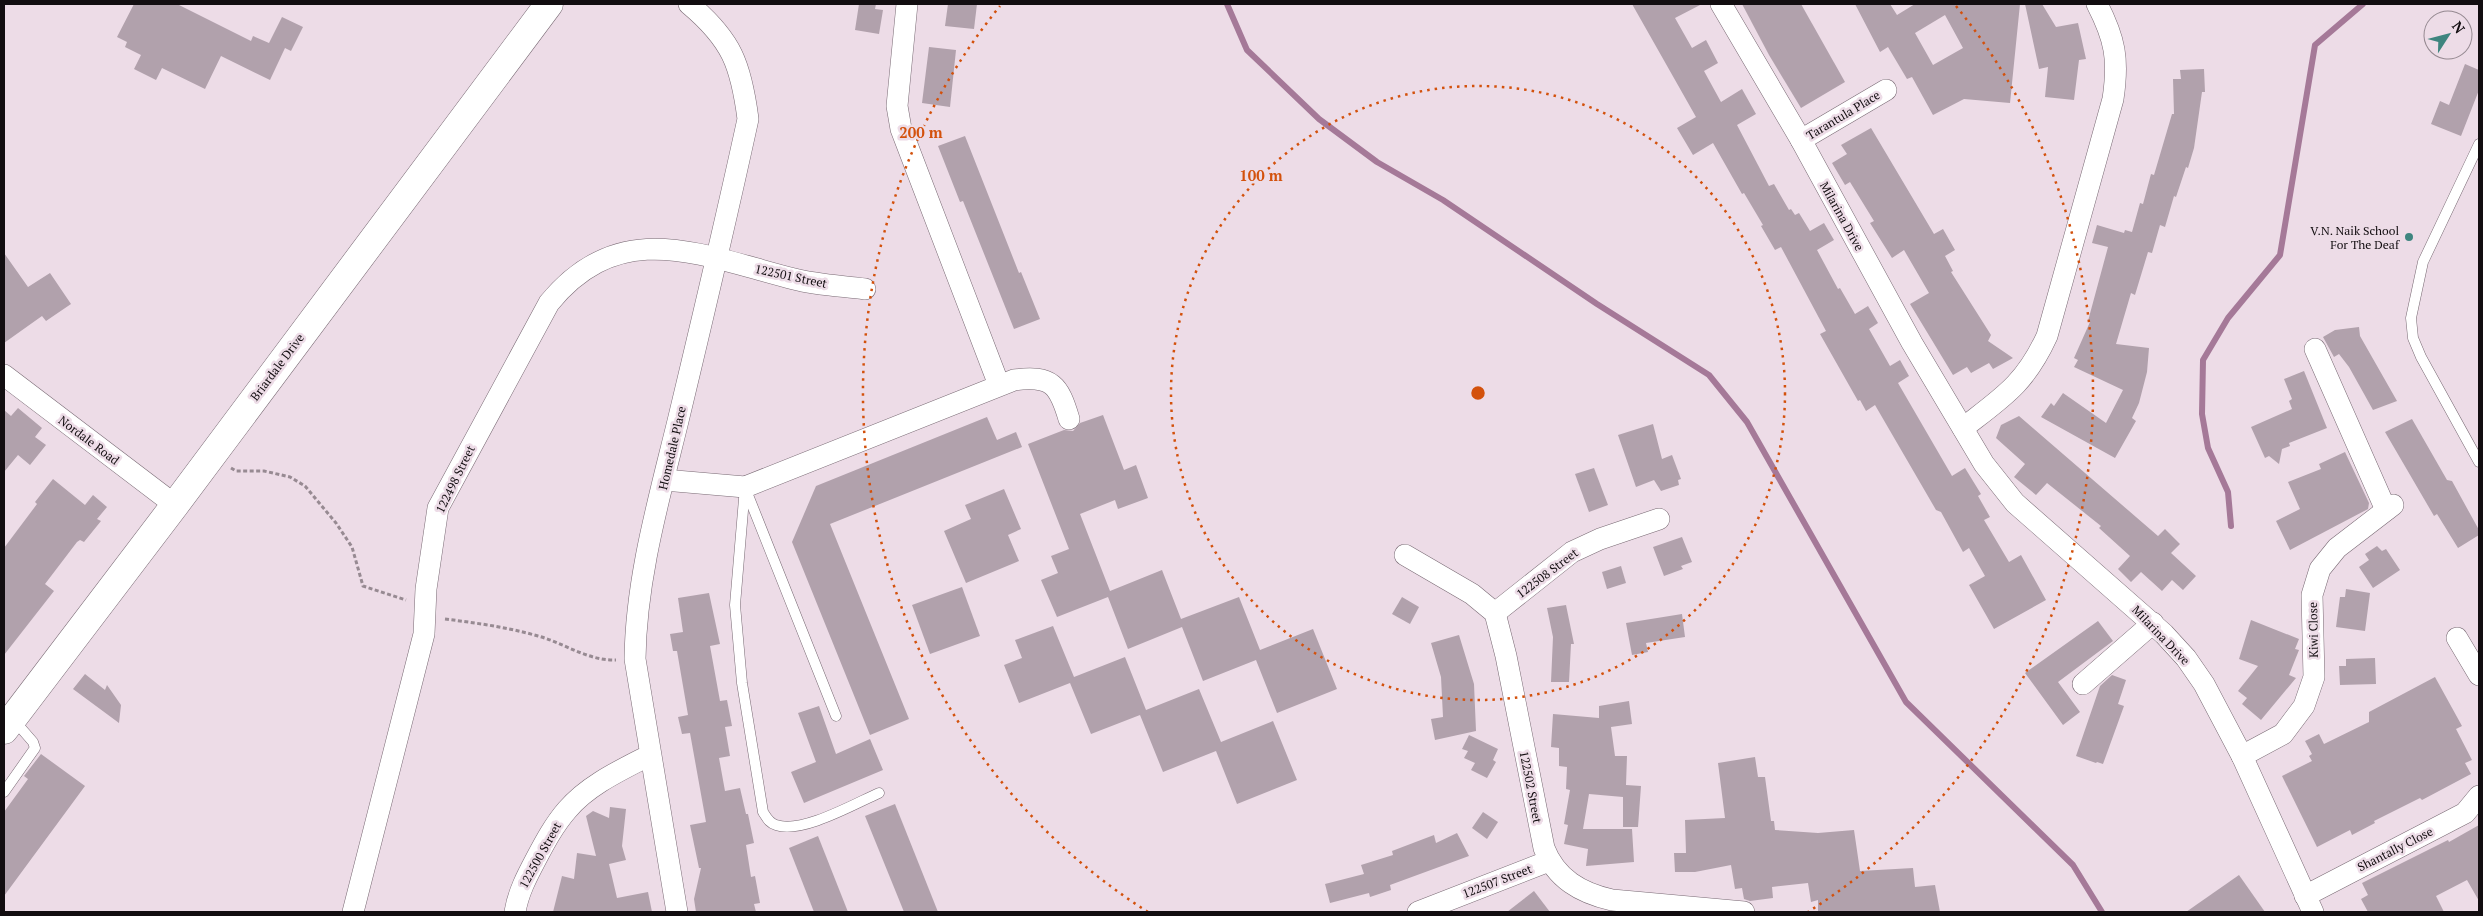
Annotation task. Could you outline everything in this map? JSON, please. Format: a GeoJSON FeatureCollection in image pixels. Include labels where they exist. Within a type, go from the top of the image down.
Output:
{"type":"FeatureCollection","features":[{"type":"Feature","properties":{"kind":"street","name":"Briardale Drive"},"geometry":{"type":"LineString","coordinates":[[8,724],[175,505],[549,4]]}},
{"type":"Feature","properties":{"kind":"street","name":"Homedale Place"},"geometry":{"type":"LineString","coordinates":[[677,912],[635,659],[640,591],[748,119],[739,68],[728,44],[689,4]]}},
{"type":"Feature","properties":{"kind":"street"},"geometry":{"type":"LineString","coordinates":[[907,4],[897,106],[901,129],[999,385]]}},
{"type":"Feature","properties":{"kind":"street","name":"Milarina Drive"},"geometry":{"type":"LineString","coordinates":[[1720,4],[1800,140],[1912,343],[1984,464],[2015,503],[2152,624],[2186,658],[2204,684],[2242,756],[2309,904]]}},
{"type":"Feature","properties":{"kind":"street"},"geometry":{"type":"LineString","coordinates":[[1963,428],[2014,389],[2037,358],[2047,336],[2113,99],[2118,71],[2106,21],[2097,4]]}},
{"type":"Feature","properties":{"kind":"street","name":"Tarantula Place"},"geometry":{"type":"LineString","coordinates":[[1800,140],[1886,90]]}},
{"type":"Feature","properties":{"kind":"street","name":"122498 Street"},"geometry":{"type":"LineString","coordinates":[[352,912],[424,634],[425,611],[438,508],[549,303],[561,289],[583,270],[602,258],[624,251],[671,250],[717,258]]}},
{"type":"Feature","properties":{"kind":"street","name":"122501 Street"},"geometry":{"type":"LineString","coordinates":[[717,258],[797,280],[865,289]]}},
{"type":"Feature","properties":{"kind":"street","name":"Kiwi Close"},"geometry":{"type":"LineString","coordinates":[[2242,756],[2283,734],[2304,706],[2314,677],[2312,595],[2320,569],[2337,548],[2390,508],[2315,349]]}},
{"type":"Feature","properties":{"kind":"street","name":"Nordale Road"},"geometry":{"type":"LineString","coordinates":[[4,375],[175,505]]}},
{"type":"Feature","properties":{"kind":"street"},"geometry":{"type":"LineString","coordinates":[[664,480],[745,487],[999,385],[1031,378],[1055,386],[1062,395],[1068,419]]}},
{"type":"Feature","properties":{"kind":"street","name":"122508 Street"},"geometry":{"type":"LineString","coordinates":[[1495,613],[1572,552],[1600,539],[1659,520]]}},
{"type":"Feature","properties":{"kind":"street"},"geometry":{"type":"LineString","coordinates":[[1405,555],[1472,594],[1495,613]]}},
{"type":"Feature","properties":{"kind":"street","name":"122502 Street"},"geometry":{"type":"LineString","coordinates":[[1495,613],[1506,656],[1537,818],[1549,861],[1561,876],[1578,889],[1593,896],[1650,904],[1744,912]]}},
{"type":"Feature","properties":{"kind":"street"},"geometry":{"type":"LineString","coordinates":[[2083,684],[2152,624]]}},
{"type":"Feature","properties":{"kind":"street"},"geometry":{"type":"LineString","coordinates":[[2457,638],[2479,675]]}},
{"type":"Feature","properties":{"kind":"street","name":"122500 Street"},"geometry":{"type":"LineString","coordinates":[[515,912],[517,897],[529,872],[552,829],[568,809],[587,791],[615,773],[650,755]]}},
{"type":"Feature","properties":{"kind":"street","name":"Shantally Close"},"geometry":{"type":"LineString","coordinates":[[2309,904],[2465,813],[2479,796]]}},
{"type":"Feature","properties":{"kind":"street","name":"122507 Street"},"geometry":{"type":"LineString","coordinates":[[1418,912],[1549,861]]}},
{"type":"Feature","properties":{"kind":"lane"},"geometry":{"type":"LineString","coordinates":[[2479,144],[2423,262],[2411,318],[2413,338],[2421,357],[2479,462]]}},
{"type":"Feature","properties":{"kind":"lane"},"geometry":{"type":"LineString","coordinates":[[745,487],[836,716]]}},
{"type":"Feature","properties":{"kind":"lane"},"geometry":{"type":"LineString","coordinates":[[745,487],[735,605],[742,683],[763,812],[768,821],[788,827],[812,822],[878,793]]}},
{"type":"Feature","properties":{"kind":"lane"},"geometry":{"type":"LineString","coordinates":[[4,792],[35,748],[33,742],[8,724]]}},
{"type":"Feature","properties":{"kind":"path"},"geometry":{"type":"LineString","coordinates":[[210,458],[236,470],[264,472],[290,477],[305,486],[336,523],[352,547],[363,586],[425,611],[540,636],[606,660],[635,659]]}},
{"type":"Feature","properties":{"kind":"building"},"geometry":{"type":"Polygon","coordinates":[[[134,4],[177,4],[251,41],[253,36],[269,43],[282,17],[303,27],[291,51],[285,48],[270,80],[221,56],[205,89],[162,68],[156,80],[134,69],[141,55],[125,47],[127,42],[117,37],[134,4]]]}},
{"type":"Feature","properties":{"kind":"building"},"geometry":{"type":"Polygon","coordinates":[[[859,4],[876,4],[875,9],[883,10],[879,34],[855,30],[859,4]]]}},
{"type":"Feature","properties":{"kind":"building"},"geometry":{"type":"Polygon","coordinates":[[[948,4],[977,4],[974,29],[945,26],[948,4]]]}},
{"type":"Feature","properties":{"kind":"building"},"geometry":{"type":"Polygon","coordinates":[[[1632,4],[1702,4],[1675,18],[1692,48],[1706,40],[1718,63],[1704,71],[1721,102],[1742,89],[1756,114],[1737,125],[1769,186],[1774,184],[1789,210],[1791,209],[1795,215],[1799,213],[1810,231],[1824,223],[1834,240],[1817,250],[1838,289],[1840,288],[1855,314],[1868,306],[1878,323],[1869,329],[1890,366],[1900,360],[1909,376],[1898,383],[1952,476],[1965,468],[1981,494],[1978,496],[1990,517],[1984,520],[2009,562],[2021,555],[2046,600],[1994,629],[1969,585],[1985,576],[1969,548],[1963,552],[1941,512],[1936,510],[1875,405],[1866,411],[1860,400],[1858,401],[1820,334],[1826,331],[1781,247],[1775,250],[1761,226],[1763,225],[1744,193],[1742,194],[1713,143],[1693,155],[1677,128],[1696,117],[1632,4]]]}},
{"type":"Feature","properties":{"kind":"building"},"geometry":{"type":"Polygon","coordinates":[[[1742,4],[1801,4],[1845,82],[1801,108],[1769,55],[1742,4]]]}},
{"type":"Feature","properties":{"kind":"building"},"geometry":{"type":"Polygon","coordinates":[[[1855,4],[1890,4],[1897,15],[1915,4],[2020,4],[2010,103],[1964,99],[1933,115],[1912,77],[1907,79],[1888,47],[1880,52],[1855,4]],[[1945,15],[1915,33],[1933,65],[1963,48],[1945,15]]]}},
{"type":"Feature","properties":{"kind":"building"},"geometry":{"type":"Polygon","coordinates":[[[2025,4],[2042,4],[2056,27],[2078,23],[2086,59],[2079,60],[2074,100],[2045,97],[2048,67],[2039,69],[2025,4]]]}},
{"type":"Feature","properties":{"kind":"building"},"geometry":{"type":"Polygon","coordinates":[[[929,47],[956,50],[950,107],[922,103],[929,47]]]}},
{"type":"Feature","properties":{"kind":"building"},"geometry":{"type":"Polygon","coordinates":[[[2465,64],[2479,70],[2479,90],[2461,136],[2431,124],[2440,101],[2449,105],[2465,64]]]}},
{"type":"Feature","properties":{"kind":"building"},"geometry":{"type":"Polygon","coordinates":[[[2204,69],[2205,92],[2202,92],[2194,148],[2188,168],[2186,167],[2176,197],[2174,196],[2165,227],[2160,225],[2152,253],[2148,252],[2135,295],[2131,293],[2116,344],[2149,348],[2147,372],[2139,403],[2132,418],[2136,421],[2115,458],[2041,417],[2051,403],[2054,406],[2063,393],[2106,423],[2123,390],[2074,367],[2078,360],[2074,358],[2090,322],[2088,321],[2108,247],[2092,243],[2097,225],[2124,233],[2125,230],[2132,232],[2140,203],[2143,204],[2151,174],[2154,175],[2172,114],[2174,114],[2173,79],[2181,79],[2180,70],[2204,69]]]}},
{"type":"Feature","properties":{"kind":"building"},"geometry":{"type":"Polygon","coordinates":[[[1871,128],[1934,234],[1943,229],[1955,250],[1945,256],[1953,271],[1951,272],[1991,335],[1988,341],[2013,358],[1993,369],[1989,363],[1971,373],[1967,367],[1953,375],[1910,304],[1929,293],[1904,250],[1892,258],[1870,223],[1874,221],[1850,182],[1845,185],[1832,163],[1847,154],[1841,145],[1871,128]]]}},
{"type":"Feature","properties":{"kind":"building"},"geometry":{"type":"Polygon","coordinates":[[[965,136],[1019,273],[1021,272],[1040,319],[1014,329],[963,201],[960,202],[938,146],[965,136]]]}},
{"type":"Feature","properties":{"kind":"building"},"geometry":{"type":"Polygon","coordinates":[[[4,253],[28,287],[50,273],[71,304],[46,321],[42,316],[4,343],[4,253]]]}},
{"type":"Feature","properties":{"kind":"building"},"geometry":{"type":"Polygon","coordinates":[[[2359,327],[2360,336],[2397,401],[2373,410],[2349,367],[2339,354],[2334,357],[2323,337],[2335,330],[2359,327]]]}},
{"type":"Feature","properties":{"kind":"building"},"geometry":{"type":"Polygon","coordinates":[[[2304,371],[2327,428],[2289,443],[2290,446],[2282,449],[2279,464],[2269,456],[2265,458],[2251,427],[2292,409],[2289,401],[2292,399],[2284,379],[2304,371]]]}},
{"type":"Feature","properties":{"kind":"building"},"geometry":{"type":"Polygon","coordinates":[[[18,408],[42,428],[35,437],[46,445],[30,465],[18,455],[4,472],[4,410],[11,416],[18,408]]]}},
{"type":"Feature","properties":{"kind":"building"},"geometry":{"type":"Polygon","coordinates":[[[1103,415],[1124,470],[1136,465],[1148,498],[1118,509],[1115,500],[1080,514],[1110,591],[1162,570],[1181,619],[1239,597],[1260,650],[1313,629],[1337,689],[1277,713],[1256,660],[1203,681],[1182,627],[1128,649],[1108,597],[1057,617],[1041,580],[1058,573],[1051,556],[1069,549],[1028,444],[1064,430],[1073,431],[1080,423],[1103,415]]]}},
{"type":"Feature","properties":{"kind":"building"},"geometry":{"type":"Polygon","coordinates":[[[2019,416],[2158,536],[2165,529],[2180,544],[2171,553],[2196,576],[2183,590],[2172,580],[2162,591],[2141,572],[2131,582],[2118,569],[2130,556],[2099,528],[2101,526],[2047,483],[2036,495],[2014,477],[2025,464],[1996,438],[2001,425],[2019,416]]]}},
{"type":"Feature","properties":{"kind":"building"},"geometry":{"type":"Polygon","coordinates":[[[987,417],[997,440],[1016,432],[1022,447],[830,524],[909,719],[870,735],[792,542],[816,486],[987,417]]]}},
{"type":"Feature","properties":{"kind":"building"},"geometry":{"type":"Polygon","coordinates":[[[2412,419],[2447,480],[2452,481],[2479,530],[2479,535],[2458,548],[2437,514],[2434,516],[2385,432],[2412,419]]]}},
{"type":"Feature","properties":{"kind":"building"},"geometry":{"type":"Polygon","coordinates":[[[1653,424],[1662,459],[1672,455],[1681,479],[1678,480],[1679,485],[1661,491],[1654,480],[1636,487],[1618,435],[1653,424]]]}},
{"type":"Feature","properties":{"kind":"building"},"geometry":{"type":"Polygon","coordinates":[[[2345,452],[2369,503],[2368,509],[2290,550],[2276,521],[2300,509],[2288,482],[2321,469],[2319,464],[2345,452]]]}},
{"type":"Feature","properties":{"kind":"building"},"geometry":{"type":"Polygon","coordinates":[[[1594,468],[1608,505],[1589,512],[1575,474],[1594,468]]]}},
{"type":"Feature","properties":{"kind":"building"},"geometry":{"type":"Polygon","coordinates":[[[53,479],[85,505],[93,495],[107,507],[97,519],[101,521],[84,542],[80,540],[77,542],[45,584],[54,591],[4,655],[4,548],[53,479]]]}},
{"type":"Feature","properties":{"kind":"building"},"geometry":{"type":"Polygon","coordinates":[[[1004,489],[1021,529],[1008,535],[1019,561],[966,583],[944,531],[971,519],[965,505],[1004,489]]]}},
{"type":"Feature","properties":{"kind":"building"},"geometry":{"type":"Polygon","coordinates":[[[1682,537],[1692,562],[1681,566],[1683,569],[1664,576],[1653,547],[1682,537]]]}},
{"type":"Feature","properties":{"kind":"building"},"geometry":{"type":"Polygon","coordinates":[[[2377,546],[2382,551],[2386,549],[2400,570],[2373,588],[2359,567],[2369,560],[2365,554],[2377,546]]]}},
{"type":"Feature","properties":{"kind":"building"},"geometry":{"type":"Polygon","coordinates":[[[1621,566],[1626,583],[1607,589],[1602,572],[1621,566]]]}},
{"type":"Feature","properties":{"kind":"building"},"geometry":{"type":"Polygon","coordinates":[[[962,587],[980,636],[930,654],[912,605],[962,587]]]}},
{"type":"Feature","properties":{"kind":"building"},"geometry":{"type":"Polygon","coordinates":[[[2346,589],[2370,593],[2365,631],[2336,627],[2340,597],[2345,597],[2346,589]]]}},
{"type":"Feature","properties":{"kind":"building"},"geometry":{"type":"Polygon","coordinates":[[[709,593],[720,644],[710,646],[720,701],[727,700],[732,726],[725,727],[730,756],[719,758],[725,791],[740,788],[746,814],[748,814],[754,843],[746,845],[751,877],[755,876],[760,903],[754,904],[756,912],[696,912],[694,899],[701,868],[699,868],[690,825],[706,822],[690,733],[682,734],[678,717],[688,715],[677,651],[673,651],[670,634],[683,632],[678,598],[709,593]]]}},
{"type":"Feature","properties":{"kind":"building"},"geometry":{"type":"Polygon","coordinates":[[[1402,597],[1419,607],[1410,624],[1392,614],[1402,597]]]}},
{"type":"Feature","properties":{"kind":"building"},"geometry":{"type":"Polygon","coordinates":[[[1566,605],[1574,644],[1571,644],[1569,682],[1551,682],[1553,637],[1547,608],[1566,605]]]}},
{"type":"Feature","properties":{"kind":"building"},"geometry":{"type":"Polygon","coordinates":[[[1682,614],[1685,637],[1646,643],[1648,652],[1632,655],[1626,623],[1682,614]]]}},
{"type":"Feature","properties":{"kind":"building"},"geometry":{"type":"Polygon","coordinates":[[[2251,620],[2299,639],[2295,649],[2299,650],[2289,675],[2296,678],[2261,720],[2242,704],[2247,698],[2238,691],[2258,666],[2239,659],[2251,620]]]}},
{"type":"Feature","properties":{"kind":"building"},"geometry":{"type":"Polygon","coordinates":[[[2098,621],[2113,641],[2058,682],[2080,712],[2063,725],[2025,673],[2098,621]]]}},
{"type":"Feature","properties":{"kind":"building"},"geometry":{"type":"Polygon","coordinates":[[[1053,626],[1074,677],[1125,657],[1146,710],[1199,689],[1221,742],[1273,721],[1297,780],[1237,804],[1216,751],[1163,772],[1140,715],[1091,734],[1070,683],[1019,703],[1004,665],[1022,658],[1015,640],[1053,626]]]}},
{"type":"Feature","properties":{"kind":"building"},"geometry":{"type":"Polygon","coordinates":[[[1459,635],[1474,684],[1476,731],[1435,740],[1431,719],[1443,717],[1441,677],[1431,643],[1459,635]]]}},
{"type":"Feature","properties":{"kind":"building"},"geometry":{"type":"Polygon","coordinates":[[[2375,658],[2376,684],[2340,685],[2339,666],[2346,666],[2346,659],[2375,658]]]}},
{"type":"Feature","properties":{"kind":"building"},"geometry":{"type":"Polygon","coordinates":[[[85,674],[105,690],[107,685],[121,705],[119,723],[73,689],[85,674]]]}},
{"type":"Feature","properties":{"kind":"building"},"geometry":{"type":"Polygon","coordinates":[[[2112,675],[2126,680],[2118,704],[2124,706],[2103,764],[2076,756],[2100,686],[2112,675]]]}},
{"type":"Feature","properties":{"kind":"building"},"geometry":{"type":"Polygon","coordinates":[[[2435,677],[2462,726],[2456,729],[2472,760],[2465,763],[2471,774],[2422,800],[2420,798],[2374,821],[2375,823],[2352,835],[2350,830],[2317,847],[2282,776],[2312,761],[2309,756],[2312,754],[2305,741],[2319,734],[2324,744],[2369,722],[2369,712],[2435,677]]]}},
{"type":"Feature","properties":{"kind":"building"},"geometry":{"type":"Polygon","coordinates":[[[1629,701],[1632,724],[1611,727],[1615,756],[1627,756],[1626,785],[1641,786],[1638,827],[1623,827],[1623,797],[1589,794],[1583,829],[1632,829],[1634,862],[1586,866],[1588,849],[1564,844],[1568,825],[1564,824],[1570,790],[1566,789],[1567,767],[1559,766],[1559,748],[1551,747],[1553,714],[1599,718],[1599,706],[1629,701]]]}},
{"type":"Feature","properties":{"kind":"building"},"geometry":{"type":"Polygon","coordinates":[[[819,706],[836,754],[870,739],[883,770],[804,803],[791,772],[816,762],[798,713],[819,706]]]}},
{"type":"Feature","properties":{"kind":"building"},"geometry":{"type":"Polygon","coordinates":[[[1469,735],[1498,749],[1493,760],[1496,762],[1487,778],[1471,770],[1475,763],[1464,758],[1468,751],[1462,749],[1469,735]]]}},
{"type":"Feature","properties":{"kind":"building"},"geometry":{"type":"Polygon","coordinates":[[[41,754],[85,786],[4,896],[4,812],[28,779],[24,776],[41,754]]]}},
{"type":"Feature","properties":{"kind":"building"},"geometry":{"type":"Polygon","coordinates":[[[1755,757],[1758,777],[1765,777],[1771,821],[1774,821],[1775,830],[1818,833],[1854,830],[1860,871],[1913,868],[1915,887],[1935,885],[1940,912],[1818,912],[1818,900],[1811,902],[1808,883],[1772,887],[1773,898],[1750,901],[1744,899],[1742,888],[1735,889],[1731,865],[1695,872],[1675,872],[1674,853],[1686,853],[1685,820],[1725,818],[1718,763],[1755,757]]]}},
{"type":"Feature","properties":{"kind":"building"},"geometry":{"type":"Polygon","coordinates":[[[895,804],[938,912],[904,912],[865,816],[895,804]]]}},
{"type":"Feature","properties":{"kind":"building"},"geometry":{"type":"Polygon","coordinates":[[[610,807],[626,809],[622,846],[626,860],[609,864],[617,898],[648,892],[652,912],[553,912],[562,876],[574,879],[577,853],[596,856],[586,816],[593,811],[609,818],[610,807]]]}},
{"type":"Feature","properties":{"kind":"building"},"geometry":{"type":"Polygon","coordinates":[[[1483,812],[1498,822],[1487,839],[1472,828],[1483,812]]]}},
{"type":"Feature","properties":{"kind":"building"},"geometry":{"type":"Polygon","coordinates":[[[2479,825],[2479,901],[2467,880],[2436,896],[2444,912],[2368,912],[2361,899],[2368,895],[2362,883],[2448,840],[2449,842],[2479,825]]]}},
{"type":"Feature","properties":{"kind":"building"},"geometry":{"type":"Polygon","coordinates":[[[1457,833],[1469,856],[1390,885],[1391,890],[1370,897],[1369,893],[1330,903],[1325,884],[1364,874],[1361,865],[1393,855],[1392,851],[1434,835],[1436,843],[1457,833]]]}},
{"type":"Feature","properties":{"kind":"building"},"geometry":{"type":"Polygon","coordinates":[[[818,836],[848,912],[814,912],[789,848],[818,836]]]}},
{"type":"Feature","properties":{"kind":"building"},"geometry":{"type":"Polygon","coordinates":[[[2239,875],[2265,912],[2186,912],[2239,875]]]}},
{"type":"Feature","properties":{"kind":"building"},"geometry":{"type":"Polygon","coordinates":[[[1534,891],[1550,912],[1507,912],[1534,891]]]}},
{"type":"Feature","properties":{"kind":"waterway"},"geometry":{"type":"LineString","coordinates":[[1227,4],[1247,50],[1319,119],[1377,162],[1443,200],[1597,304],[1709,375],[1747,422],[1906,702],[2073,865],[2102,912]]}},
{"type":"Feature","properties":{"kind":"waterway"},"geometry":{"type":"LineString","coordinates":[[2231,526],[2228,492],[2208,448],[2202,414],[2203,360],[2228,318],[2280,255],[2315,45],[2363,4]]}},
{"type":"Feature","properties":{"kind":"place","name":"V.N. Naik School For The Deaf"},"geometry":{"type":"Point","coordinates":[2409,237]}}]}
